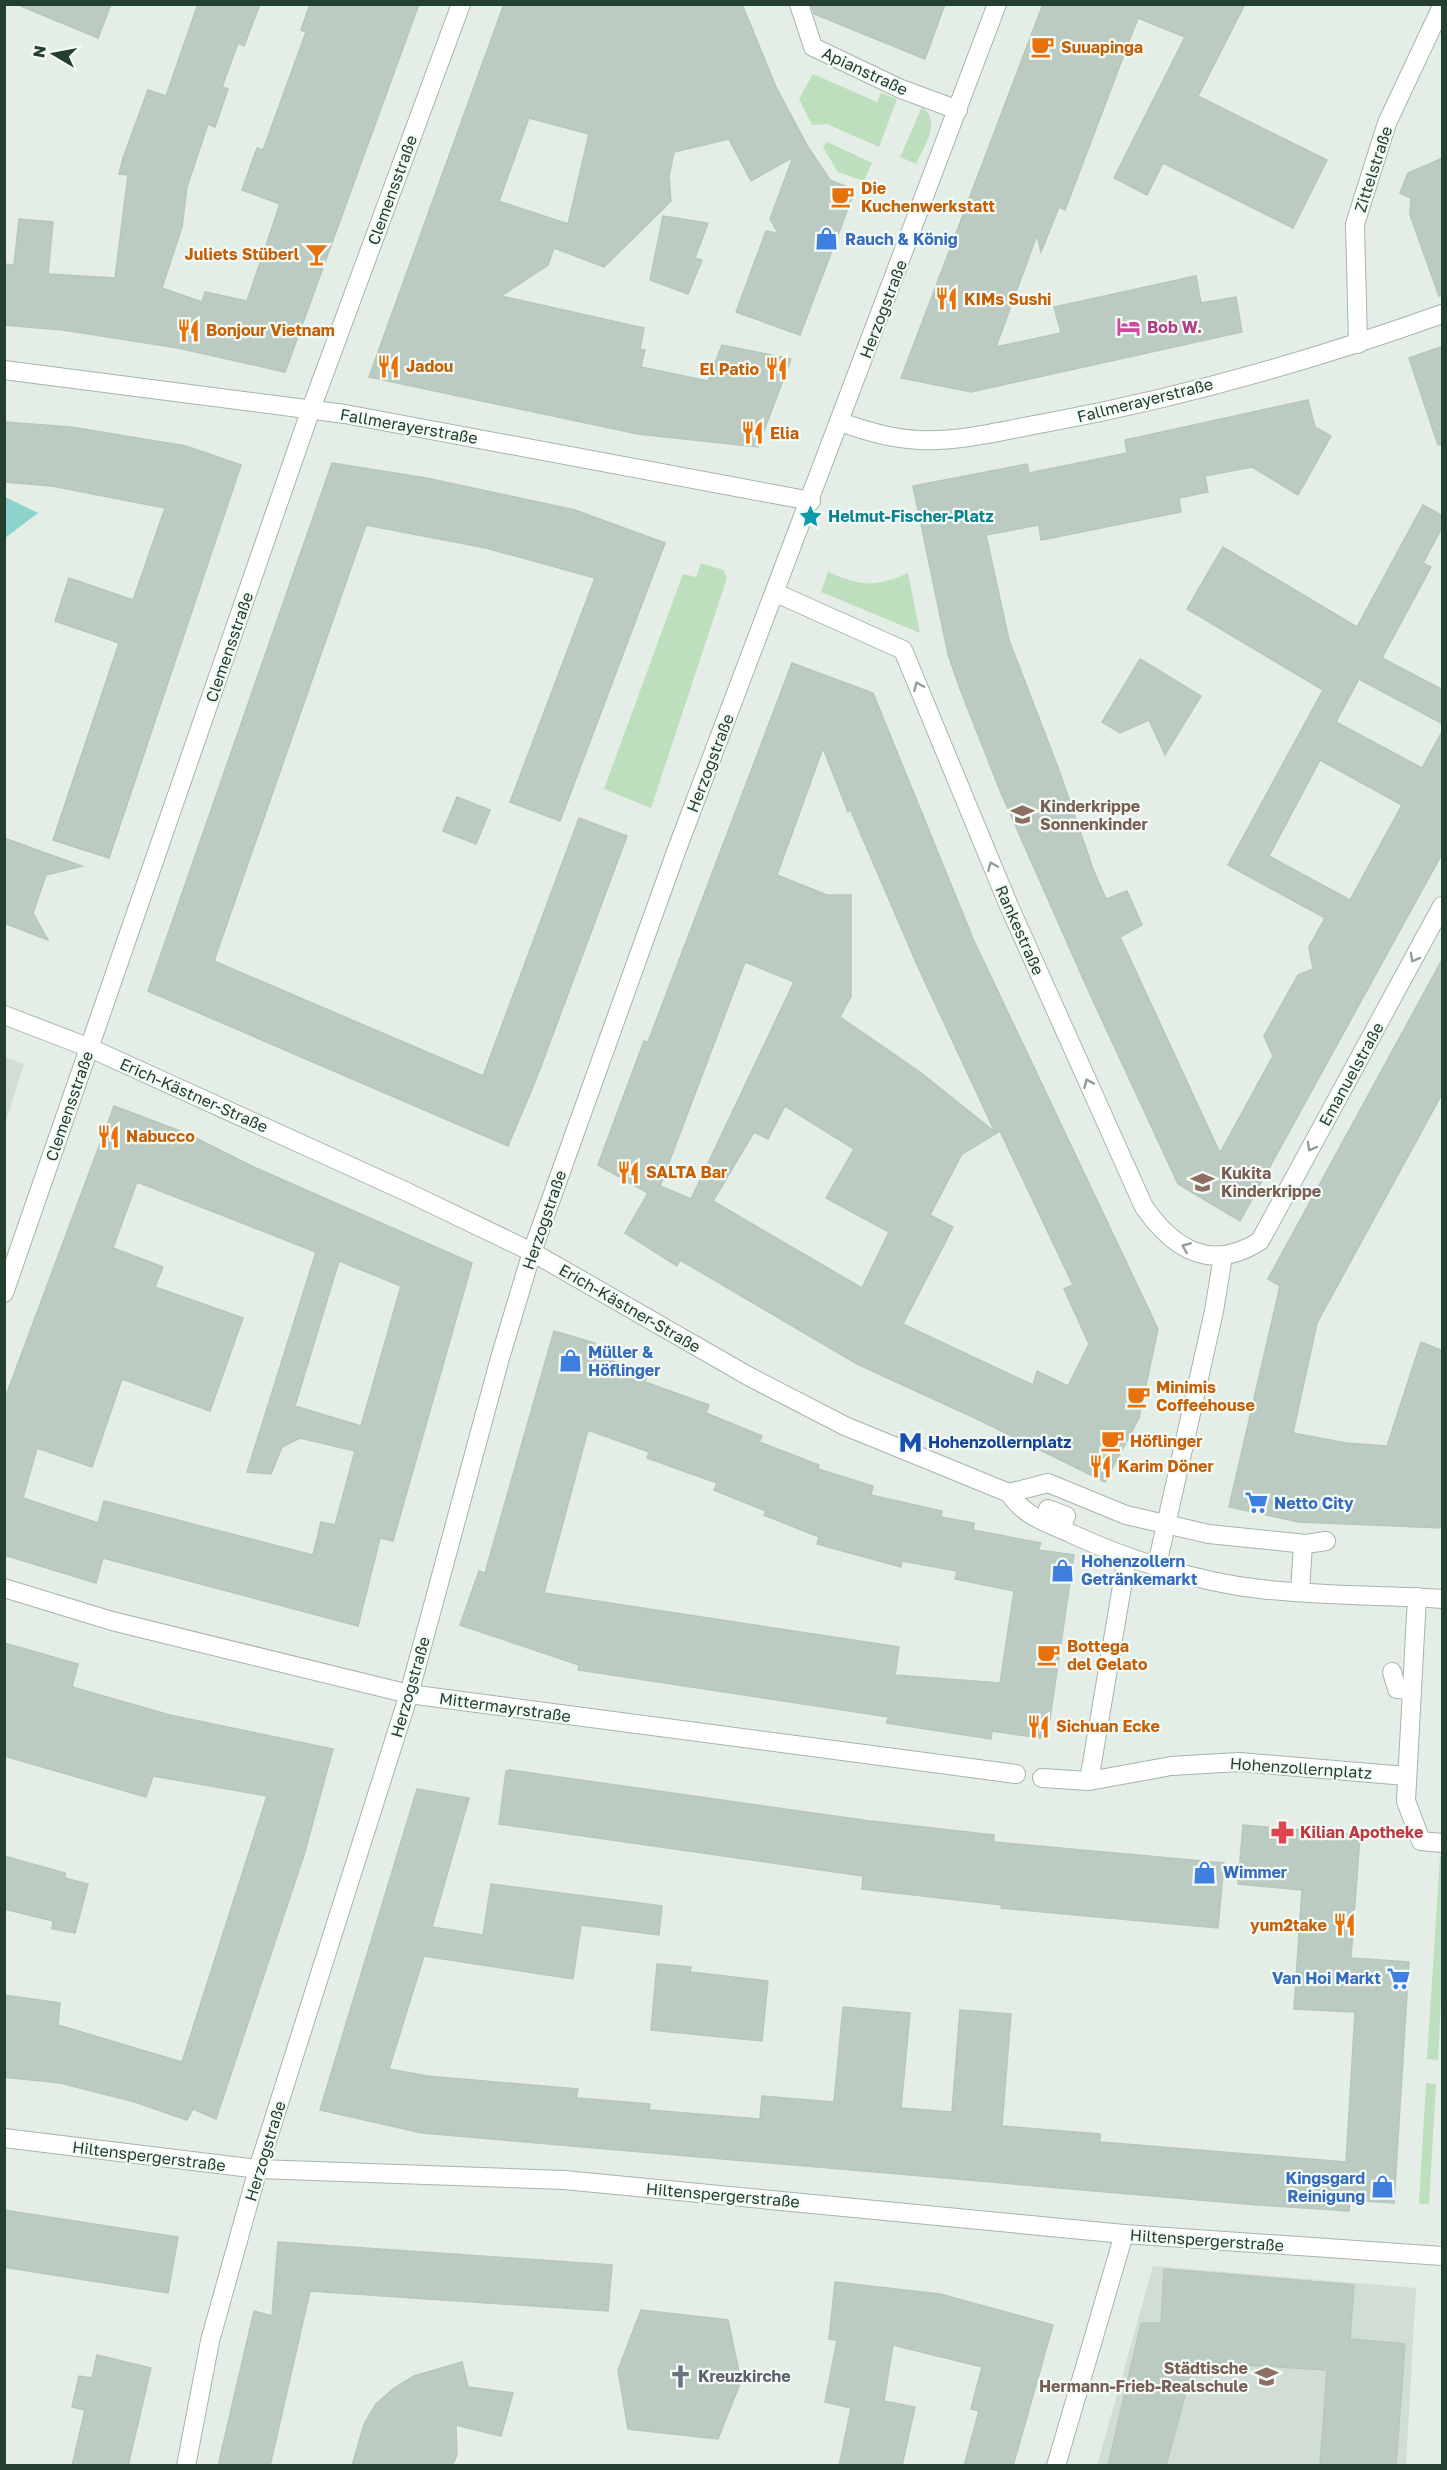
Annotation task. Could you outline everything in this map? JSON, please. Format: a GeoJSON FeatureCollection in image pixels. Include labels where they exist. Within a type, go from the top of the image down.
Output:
{"type":"FeatureCollection","features":[{"type":"Feature","properties":{"kind":"street","name":"Clemensstraße"},"geometry":{"type":"LineString","coordinates":[[4,1293],[311,409],[461,4]]}},
{"type":"Feature","properties":{"kind":"street","name":"Apianstraße"},"geometry":{"type":"LineString","coordinates":[[799,4],[813,47],[901,89],[958,110]]}},
{"type":"Feature","properties":{"kind":"street","name":"Herzogstraße"},"geometry":{"type":"LineString","coordinates":[[186,2466],[210,2341],[258,2169],[409,1694],[500,1358],[532,1252],[677,849],[811,501],[997,4]]}},
{"type":"Feature","properties":{"kind":"street","name":"Zittelstraße"},"geometry":{"type":"LineString","coordinates":[[1358,344],[1355,224],[1387,123],[1443,6]]}},
{"type":"Feature","properties":{"kind":"street","name":"Fallmerayerstraße"},"geometry":{"type":"LineString","coordinates":[[840,422],[889,437],[920,440],[960,438],[1129,408],[1358,344],[1443,314]]}},
{"type":"Feature","properties":{"kind":"street","name":"Fallmerayerstraße"},"geometry":{"type":"LineString","coordinates":[[4,369],[311,409],[811,501]]}},
{"type":"Feature","properties":{"kind":"street","name":"Rankestraße"},"geometry":{"type":"LineString","coordinates":[[776,593],[903,650],[1008,906],[1144,1207],[1159,1228],[1178,1244],[1200,1253],[1223,1256],[1242,1253],[1260,1241]]}},
{"type":"Feature","properties":{"kind":"street","name":"Emanuelstraße"},"geometry":{"type":"LineString","coordinates":[[1260,1241],[1443,906]]}},
{"type":"Feature","properties":{"kind":"street","name":"Erich-Kästner-Straße"},"geometry":{"type":"LineString","coordinates":[[4,1015],[90,1048],[532,1252],[750,1377],[821,1414],[917,1457],[1008,1493],[1020,1510],[1127,1557]]}},
{"type":"Feature","properties":{"kind":"street"},"geometry":{"type":"LineString","coordinates":[[1157,1565],[1214,1311],[1223,1256]]}},
{"type":"Feature","properties":{"kind":"street"},"geometry":{"type":"LineString","coordinates":[[1008,1493],[1048,1483],[1126,1515],[1166,1525],[1209,1534],[1326,1546]]}},
{"type":"Feature","properties":{"kind":"street"},"geometry":{"type":"LineString","coordinates":[[1048,1509],[1066,1516],[1061,1529]]}},
{"type":"Feature","properties":{"kind":"street"},"geometry":{"type":"LineString","coordinates":[[1300,1592],[1305,1544]]}},
{"type":"Feature","properties":{"kind":"street"},"geometry":{"type":"LineString","coordinates":[[1089,1781],[1127,1557],[1259,1589],[1443,1599]]}},
{"type":"Feature","properties":{"kind":"street","name":"Mittermayrstraße"},"geometry":{"type":"LineString","coordinates":[[4,1588],[112,1621],[409,1694],[1016,1774]]}},
{"type":"Feature","properties":{"kind":"street"},"geometry":{"type":"LineString","coordinates":[[1417,1597],[1400,1680],[1406,1801],[1421,1841],[1443,1843]]}},
{"type":"Feature","properties":{"kind":"street","name":"Hohenzollernplatz"},"geometry":{"type":"LineString","coordinates":[[1042,1778],[1089,1781],[1171,1766],[1239,1762],[1406,1776]]}},
{"type":"Feature","properties":{"kind":"street","name":"Hiltenspergerstraße"},"geometry":{"type":"LineString","coordinates":[[4,2138],[258,2169],[564,2180],[1124,2234],[1443,2256]]}},
{"type":"Feature","properties":{"kind":"street"},"geometry":{"type":"LineString","coordinates":[[1056,2466],[1124,2234]]}},
{"type":"Feature","properties":{"kind":"shaded area"},"geometry":{"type":"Polygon","coordinates":[[[5,1057],[24,1064],[5,1124],[5,1057]]]}},
{"type":"Feature","properties":{"kind":"shaded area","name":"Städtische Hermann-Frieb-Realschule"},"geometry":{"type":"Polygon","coordinates":[[[1153,2266],[1416,2288],[1406,2465],[1097,2466],[1153,2266]]]}},
{"type":"Feature","properties":{"kind":"green space"},"geometry":{"type":"Polygon","coordinates":[[[813,74],[877,102],[881,93],[897,99],[879,147],[827,124],[812,125],[799,99],[813,74]]]}},
{"type":"Feature","properties":{"kind":"green space"},"geometry":{"type":"Polygon","coordinates":[[[922,107],[928,113],[931,127],[927,142],[916,164],[900,157],[922,107]]]}},
{"type":"Feature","properties":{"kind":"green space"},"geometry":{"type":"Polygon","coordinates":[[[827,142],[872,163],[864,181],[838,172],[823,147],[827,142]]]}},
{"type":"Feature","properties":{"kind":"green space"},"geometry":{"type":"Polygon","coordinates":[[[701,563],[723,570],[727,578],[651,808],[604,789],[683,574],[696,577],[701,563]]]}},
{"type":"Feature","properties":{"kind":"green space"},"geometry":{"type":"Polygon","coordinates":[[[828,572],[850,580],[868,583],[886,581],[908,573],[920,633],[821,592],[828,572]]]}},
{"type":"Feature","properties":{"kind":"green space"},"geometry":{"type":"Polygon","coordinates":[[[1440,1856],[1442,1856],[1442,1977],[1438,2060],[1427,2059],[1440,1856]]]}},
{"type":"Feature","properties":{"kind":"green space"},"geometry":{"type":"Polygon","coordinates":[[[1426,2083],[1436,2084],[1429,2204],[1419,2204],[1426,2083]]]}},
{"type":"Feature","properties":{"kind":"water"},"geometry":{"type":"Polygon","coordinates":[[[5,497],[38,513],[5,538],[4,533],[5,497]]]}},
{"type":"Feature","properties":{"kind":"building"},"geometry":{"type":"Polygon","coordinates":[[[16,4],[111,4],[98,38],[16,4]]]}},
{"type":"Feature","properties":{"kind":"building"},"geometry":{"type":"Polygon","coordinates":[[[198,4],[260,4],[244,46],[238,43],[222,87],[228,89],[215,127],[208,124],[187,187],[182,227],[162,288],[202,302],[205,292],[247,301],[280,204],[242,190],[257,148],[263,150],[306,32],[301,30],[310,4],[419,4],[285,372],[178,348],[63,330],[4,325],[4,264],[14,265],[19,219],[53,222],[48,274],[115,278],[128,175],[119,174],[123,158],[148,90],[166,96],[198,4]]]}},
{"type":"Feature","properties":{"kind":"building"},"geometry":{"type":"Polygon","coordinates":[[[504,4],[742,4],[776,87],[808,147],[830,180],[855,190],[800,335],[736,312],[766,231],[778,233],[770,219],[793,157],[751,181],[729,139],[674,152],[669,176],[671,201],[604,267],[554,248],[548,265],[501,296],[644,328],[640,349],[645,350],[641,367],[708,381],[722,345],[791,359],[758,447],[638,434],[369,377],[504,4]],[[529,118],[499,201],[568,224],[589,134],[529,118]]]}},
{"type":"Feature","properties":{"kind":"building"},"geometry":{"type":"Polygon","coordinates":[[[811,4],[945,4],[925,59],[814,14],[811,4]]]}},
{"type":"Feature","properties":{"kind":"building"},"geometry":{"type":"Polygon","coordinates":[[[1043,4],[1245,4],[1198,96],[1327,160],[1293,228],[1163,163],[1147,195],[1114,178],[1185,37],[1138,18],[1065,210],[1059,207],[1041,252],[1037,235],[996,347],[1061,333],[1054,307],[1196,276],[1201,303],[1236,297],[1242,332],[971,392],[901,378],[1043,4]]]}},
{"type":"Feature","properties":{"kind":"building"},"geometry":{"type":"Polygon","coordinates":[[[1443,158],[1443,296],[1439,296],[1410,215],[1411,198],[1400,193],[1408,173],[1443,158]]]}},
{"type":"Feature","properties":{"kind":"building"},"geometry":{"type":"Polygon","coordinates":[[[663,216],[708,223],[695,258],[702,260],[688,294],[650,280],[663,216]]]}},
{"type":"Feature","properties":{"kind":"building"},"geometry":{"type":"Polygon","coordinates":[[[1443,346],[1443,444],[1438,445],[1409,358],[1443,346]]]}},
{"type":"Feature","properties":{"kind":"building"},"geometry":{"type":"Polygon","coordinates":[[[1308,400],[1315,427],[1331,436],[1298,495],[1252,467],[1205,476],[1208,492],[1179,498],[1181,512],[1041,540],[1039,525],[986,535],[1009,640],[1059,770],[1093,869],[1106,899],[1127,891],[1142,925],[1120,937],[1220,1153],[1273,1056],[1264,1036],[1298,975],[1313,969],[1309,947],[1325,918],[1228,865],[1323,690],[1187,609],[1223,547],[1357,627],[1423,505],[1443,516],[1443,526],[1423,563],[1431,567],[1382,658],[1443,690],[1443,724],[1359,679],[1336,722],[1422,768],[1443,730],[1443,852],[1240,1221],[1178,1184],[1089,992],[1001,793],[960,689],[948,654],[913,486],[1027,464],[1029,473],[1127,453],[1125,440],[1308,400]],[[1320,760],[1269,856],[1350,900],[1402,805],[1320,760]]]}},
{"type":"Feature","properties":{"kind":"building"},"geometry":{"type":"Polygon","coordinates":[[[4,422],[71,427],[186,446],[241,465],[109,858],[53,840],[119,643],[55,621],[69,578],[133,600],[165,508],[52,486],[4,482],[4,422]]]}},
{"type":"Feature","properties":{"kind":"building"},"geometry":{"type":"Polygon","coordinates":[[[332,463],[426,478],[575,510],[665,543],[560,821],[510,802],[595,578],[486,548],[366,525],[214,961],[483,1076],[579,818],[627,836],[537,1077],[508,1146],[148,991],[332,463]]]}},
{"type":"Feature","properties":{"kind":"building"},"geometry":{"type":"Polygon","coordinates":[[[1140,659],[1201,696],[1165,755],[1149,720],[1120,733],[1102,722],[1140,659]]]}},
{"type":"Feature","properties":{"kind":"building"},"geometry":{"type":"Polygon","coordinates":[[[792,663],[873,693],[974,941],[1158,1329],[1139,1418],[1105,1482],[975,1418],[857,1364],[680,1260],[677,1266],[625,1233],[648,1193],[598,1165],[644,1041],[648,1042],[792,663]],[[823,748],[777,875],[827,895],[851,895],[851,996],[840,1017],[920,1072],[995,1132],[918,967],[850,809],[848,812],[823,748]],[[745,962],[660,1186],[691,1199],[794,982],[745,962]],[[785,1106],[768,1139],[754,1132],[713,1201],[862,1288],[889,1232],[826,1198],[854,1149],[785,1106]],[[1000,1131],[962,1154],[930,1215],[953,1227],[903,1324],[1033,1385],[1037,1371],[1068,1386],[1089,1344],[1064,1289],[1073,1285],[1000,1131]]]}},
{"type":"Feature","properties":{"kind":"building"},"geometry":{"type":"Polygon","coordinates":[[[457,797],[490,810],[476,844],[443,831],[457,797]]]}},
{"type":"Feature","properties":{"kind":"building"},"geometry":{"type":"Polygon","coordinates":[[[4,838],[82,866],[46,875],[33,913],[48,940],[4,923],[4,838]]]}},
{"type":"Feature","properties":{"kind":"building"},"geometry":{"type":"Polygon","coordinates":[[[1443,958],[1443,1092],[1317,1323],[1293,1433],[1346,1443],[1387,1446],[1421,1342],[1443,1351],[1443,1528],[1299,1522],[1229,1507],[1280,1286],[1268,1279],[1443,958]]]}},
{"type":"Feature","properties":{"kind":"building"},"geometry":{"type":"Polygon","coordinates":[[[114,1106],[188,1134],[256,1168],[472,1263],[393,1541],[380,1538],[358,1626],[103,1558],[96,1583],[4,1555],[4,1401],[114,1106]],[[137,1182],[113,1248],[163,1267],[155,1287],[243,1318],[210,1411],[122,1379],[92,1467],[37,1448],[23,1498],[98,1523],[104,1501],[313,1555],[321,1522],[335,1525],[355,1451],[300,1438],[282,1447],[271,1474],[247,1472],[316,1252],[137,1182]],[[339,1261],[295,1406],[361,1426],[401,1286],[339,1261]]]}},
{"type":"Feature","properties":{"kind":"building"},"geometry":{"type":"Polygon","coordinates":[[[554,1331],[595,1343],[592,1354],[648,1373],[645,1382],[709,1405],[706,1413],[762,1436],[759,1442],[819,1465],[818,1469],[873,1486],[871,1495],[942,1511],[941,1517],[974,1523],[973,1530],[1041,1543],[1038,1550],[1074,1555],[1047,1739],[992,1731],[991,1739],[886,1723],[889,1717],[578,1670],[579,1665],[460,1625],[479,1571],[485,1573],[554,1331]],[[588,1430],[544,1593],[899,1647],[895,1675],[1000,1683],[1014,1591],[955,1579],[957,1571],[902,1561],[901,1567],[817,1544],[819,1537],[764,1515],[766,1511],[714,1490],[717,1483],[647,1458],[649,1452],[588,1430]]]}},
{"type":"Feature","properties":{"kind":"building"},"geometry":{"type":"Polygon","coordinates":[[[4,1643],[78,1664],[72,1687],[170,1715],[333,1749],[304,1855],[216,2119],[193,2109],[187,2120],[135,2102],[60,2083],[4,2077],[4,1995],[60,2003],[58,2025],[182,2062],[267,1796],[153,1776],[146,1797],[4,1756],[4,1643]]]}},
{"type":"Feature","properties":{"kind":"building"},"geometry":{"type":"Polygon","coordinates":[[[506,1771],[870,1821],[994,1835],[994,1842],[1224,1863],[1218,1928],[1001,1908],[1002,1905],[862,1889],[863,1876],[499,1824],[506,1771]]]}},
{"type":"Feature","properties":{"kind":"building"},"geometry":{"type":"Polygon","coordinates":[[[417,1789],[469,1798],[432,1927],[483,1935],[491,1884],[662,1906],[659,1935],[581,1925],[573,1979],[424,1956],[389,2069],[427,2076],[578,2089],[576,2098],[650,2104],[649,2110],[760,2119],[762,2096],[834,2102],[843,2007],[910,2013],[901,2108],[952,2112],[960,2010],[1011,2014],[1002,2126],[1100,2134],[1100,2142],[1346,2162],[1355,2012],[1294,2009],[1302,1890],[1238,1884],[1243,1825],[1360,1835],[1351,1958],[1409,1962],[1394,2203],[1350,2200],[1349,2211],[1258,2205],[422,2133],[320,2110],[417,1789]]]}},
{"type":"Feature","properties":{"kind":"building"},"geometry":{"type":"Polygon","coordinates":[[[4,1856],[65,1873],[65,1878],[88,1884],[75,1933],[52,1929],[53,1921],[4,1909],[4,1856]]]}},
{"type":"Feature","properties":{"kind":"building"},"geometry":{"type":"Polygon","coordinates":[[[657,1964],[691,1967],[690,1972],[768,1981],[762,2041],[651,2030],[657,1964]]]}},
{"type":"Feature","properties":{"kind":"building"},"geometry":{"type":"Polygon","coordinates":[[[4,2210],[178,2237],[168,2293],[4,2267],[4,2210]]]}},
{"type":"Feature","properties":{"kind":"building"},"geometry":{"type":"Polygon","coordinates":[[[278,2242],[612,2265],[608,2311],[310,2291],[270,2466],[218,2466],[254,2311],[272,2316],[278,2242]]]}},
{"type":"Feature","properties":{"kind":"building","name":"Städtische Hermann-Frieb-Realschule"},"geometry":{"type":"Polygon","coordinates":[[[1164,2269],[1354,2285],[1350,2339],[1405,2344],[1396,2466],[1320,2466],[1327,2370],[1194,2362],[1166,2466],[1108,2466],[1141,2323],[1161,2323],[1164,2269]]]}},
{"type":"Feature","properties":{"kind":"building"},"geometry":{"type":"Polygon","coordinates":[[[835,2282],[940,2294],[1053,2325],[1013,2466],[964,2466],[979,2411],[971,2409],[982,2367],[893,2345],[884,2401],[915,2407],[902,2466],[839,2466],[851,2408],[825,2402],[837,2340],[829,2339],[835,2282]]]}},
{"type":"Feature","properties":{"kind":"building","name":"Kreuzkirche"},"geometry":{"type":"Polygon","coordinates":[[[641,2310],[728,2320],[741,2381],[718,2439],[628,2429],[618,2370],[641,2310]]]}},
{"type":"Feature","properties":{"kind":"building"},"geometry":{"type":"Polygon","coordinates":[[[97,2355],[151,2368],[128,2466],[72,2466],[85,2410],[72,2407],[79,2376],[92,2378],[97,2355]]]}},
{"type":"Feature","properties":{"kind":"building"},"geometry":{"type":"Polygon","coordinates":[[[462,2362],[468,2387],[513,2393],[501,2436],[456,2425],[457,2455],[452,2466],[352,2466],[364,2424],[376,2404],[394,2388],[414,2376],[462,2362]]]}},
{"type":"Feature","properties":{"kind":"place","name":"Suuapinga"},"geometry":{"type":"Point","coordinates":[1043,47]}},
{"type":"Feature","properties":{"kind":"place","name":"Die Kuchenwerkstatt"},"geometry":{"type":"Point","coordinates":[843,197]}},
{"type":"Feature","properties":{"kind":"place","name":"Rauch & König"},"geometry":{"type":"Point","coordinates":[827,239]}},
{"type":"Feature","properties":{"kind":"place","name":"Juliets Stüberl"},"geometry":{"type":"Point","coordinates":[317,254]}},
{"type":"Feature","properties":{"kind":"place","name":"KIMs Sushi"},"geometry":{"type":"Point","coordinates":[946,299]}},
{"type":"Feature","properties":{"kind":"place","name":"Bob W."},"geometry":{"type":"Point","coordinates":[1129,327]}},
{"type":"Feature","properties":{"kind":"place","name":"Bonjour Vietnam"},"geometry":{"type":"Point","coordinates":[188,330]}},
{"type":"Feature","properties":{"kind":"place","name":"Jadou"},"geometry":{"type":"Point","coordinates":[388,366]}},
{"type":"Feature","properties":{"kind":"place","name":"El Patio"},"geometry":{"type":"Point","coordinates":[777,369]}},
{"type":"Feature","properties":{"kind":"place","name":"Elia"},"geometry":{"type":"Point","coordinates":[752,433]}},
{"type":"Feature","properties":{"kind":"place","name":"Helmut-Fischer-Platz"},"geometry":{"type":"Point","coordinates":[810,516]}},
{"type":"Feature","properties":{"kind":"place","name":"Kinderkrippe Sonnenkinder"},"geometry":{"type":"Point","coordinates":[1022,815]}},
{"type":"Feature","properties":{"kind":"place","name":"Nabucco"},"geometry":{"type":"Point","coordinates":[108,1136]}},
{"type":"Feature","properties":{"kind":"place","name":"SALTA Bar"},"geometry":{"type":"Point","coordinates":[628,1172]}},
{"type":"Feature","properties":{"kind":"place","name":"Kukita Kinderkrippe"},"geometry":{"type":"Point","coordinates":[1203,1182]}},
{"type":"Feature","properties":{"kind":"place","name":"Müller & Höflinger"},"geometry":{"type":"Point","coordinates":[570,1361]}},
{"type":"Feature","properties":{"kind":"place","name":"Minimis Coffeehouse"},"geometry":{"type":"Point","coordinates":[1138,1396]}},
{"type":"Feature","properties":{"kind":"place","name":"Höflinger"},"geometry":{"type":"Point","coordinates":[1112,1441]}},
{"type":"Feature","properties":{"kind":"place","name":"Hohenzollernplatz"},"geometry":{"type":"Point","coordinates":[910,1442]}},
{"type":"Feature","properties":{"kind":"place","name":"Karim Döner"},"geometry":{"type":"Point","coordinates":[1100,1466]}},
{"type":"Feature","properties":{"kind":"place","name":"Netto City"},"geometry":{"type":"Point","coordinates":[1256,1503]}},
{"type":"Feature","properties":{"kind":"place","name":"Hohenzollern Getränkemarkt"},"geometry":{"type":"Point","coordinates":[1063,1570]}},
{"type":"Feature","properties":{"kind":"place","name":"Bottega del Gelato"},"geometry":{"type":"Point","coordinates":[1049,1655]}},
{"type":"Feature","properties":{"kind":"place","name":"Sichuan Ecke"},"geometry":{"type":"Point","coordinates":[1038,1726]}},
{"type":"Feature","properties":{"kind":"place","name":"Kilian Apotheke"},"geometry":{"type":"Point","coordinates":[1282,1832]}},
{"type":"Feature","properties":{"kind":"place","name":"Wimmer"},"geometry":{"type":"Point","coordinates":[1205,1872]}},
{"type":"Feature","properties":{"kind":"place","name":"yum2take"},"geometry":{"type":"Point","coordinates":[1345,1925]}},
{"type":"Feature","properties":{"kind":"place","name":"Van Hoi Markt"},"geometry":{"type":"Point","coordinates":[1399,1978]}},
{"type":"Feature","properties":{"kind":"place","name":"Kingsgard Reinigung"},"geometry":{"type":"Point","coordinates":[1383,2187]}},
{"type":"Feature","properties":{"kind":"place","name":"Kreuzkirche"},"geometry":{"type":"Point","coordinates":[680,2376]}},
{"type":"Feature","properties":{"kind":"place","name":"Städtische Hermann-Frieb-Realschule"},"geometry":{"type":"Point","coordinates":[1266,2377]}}]}
